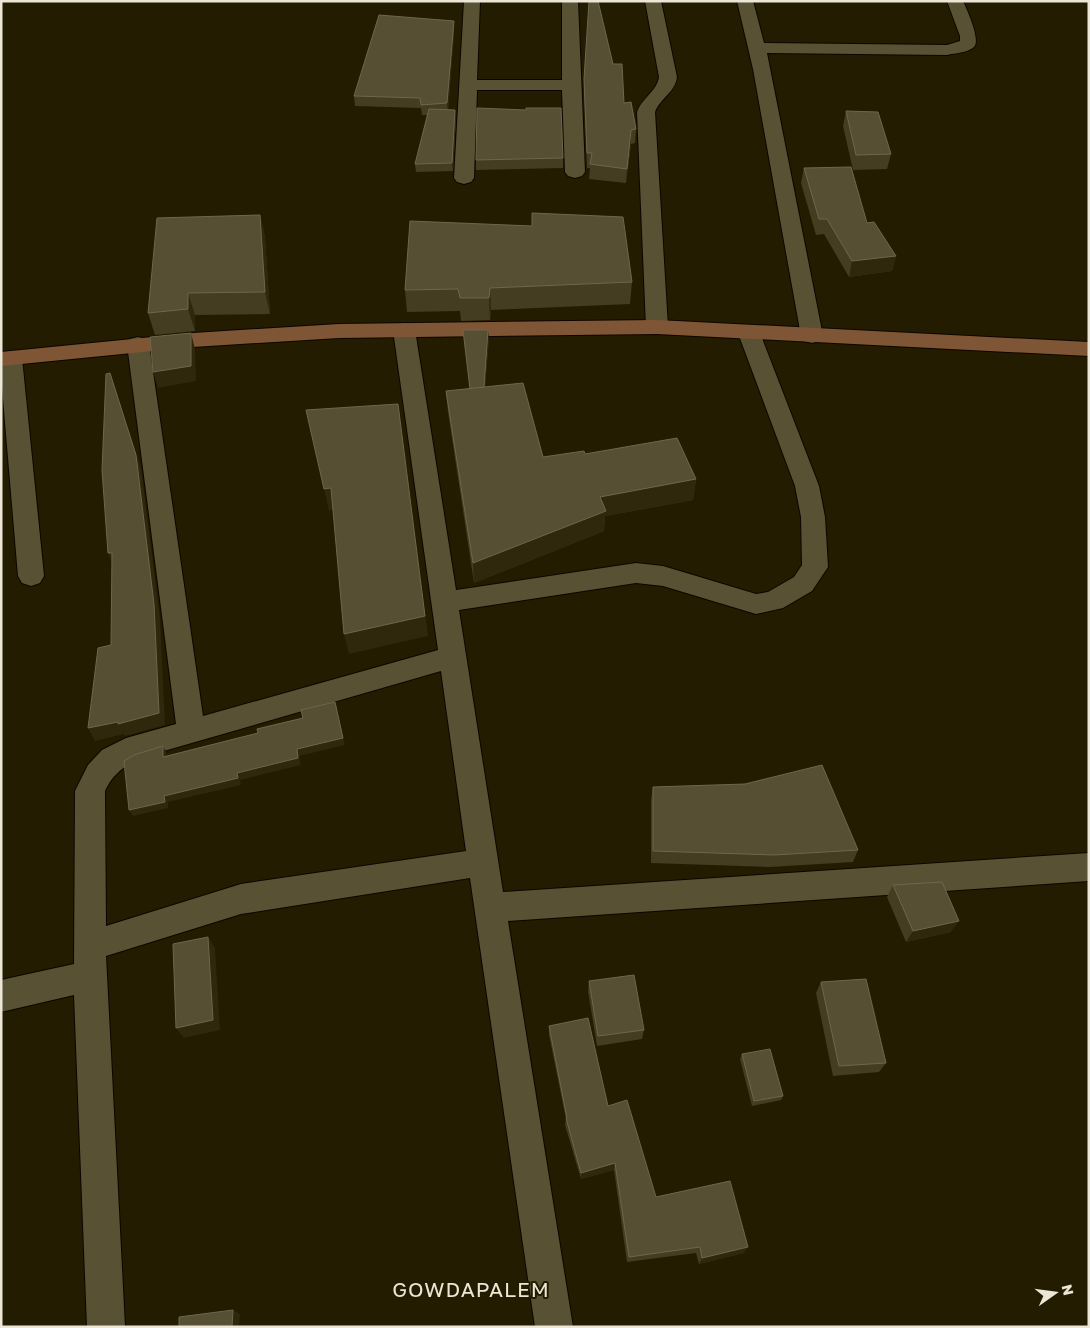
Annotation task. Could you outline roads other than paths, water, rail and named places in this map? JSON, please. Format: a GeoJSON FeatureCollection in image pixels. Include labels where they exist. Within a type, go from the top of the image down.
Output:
{"type":"FeatureCollection","features":[{"type":"Feature","properties":{"kind":"main road"},"geometry":{"type":"LineString","coordinates":[[6,358],[138,344],[330,332],[657,327],[749,333],[1089,348]]}},
{"type":"Feature","properties":{"kind":"street"},"geometry":{"type":"LineString","coordinates":[[464,178],[472,1]]}},
{"type":"Feature","properties":{"kind":"street"},"geometry":{"type":"LineString","coordinates":[[570,1],[575,172]]}},
{"type":"Feature","properties":{"kind":"street"},"geometry":{"type":"LineString","coordinates":[[653,1],[668,77],[668,84],[665,90],[652,99],[646,112],[657,327]]}},
{"type":"Feature","properties":{"kind":"street"},"geometry":{"type":"LineString","coordinates":[[746,1],[757,48],[812,336]]}},
{"type":"Feature","properties":{"kind":"street"},"geometry":{"type":"LineString","coordinates":[[757,48],[947,50],[961,47],[968,43],[968,36],[955,1]]}},
{"type":"Feature","properties":{"kind":"street"},"geometry":{"type":"LineString","coordinates":[[467,85],[571,86]]}},
{"type":"Feature","properties":{"kind":"street"},"geometry":{"type":"LineString","coordinates":[[404,330],[554,1327]]}},
{"type":"Feature","properties":{"kind":"street"},"geometry":{"type":"LineString","coordinates":[[445,602],[636,573],[663,576],[756,604],[774,601],[803,584],[815,567],[813,517],[807,486],[749,333]]}},
{"type":"Feature","properties":{"kind":"street"},"geometry":{"type":"LineString","coordinates":[[138,344],[191,730]]}},
{"type":"Feature","properties":{"kind":"street"},"geometry":{"type":"LineString","coordinates":[[6,358],[31,576]]}},
{"type":"Feature","properties":{"kind":"street"},"geometry":{"type":"LineString","coordinates":[[106,1327],[90,961],[90,792],[99,770],[113,757],[136,747],[453,657]]}},
{"type":"Feature","properties":{"kind":"street"},"geometry":{"type":"LineString","coordinates":[[1,996],[241,899],[484,862]]}},
{"type":"Feature","properties":{"kind":"street"},"geometry":{"type":"LineString","coordinates":[[490,908],[1089,867]]}},
{"type":"Feature","properties":{"kind":"district","name":"GOWDAPALEM"},"geometry":{"type":"Point","coordinates":[471,1290]}}]}
